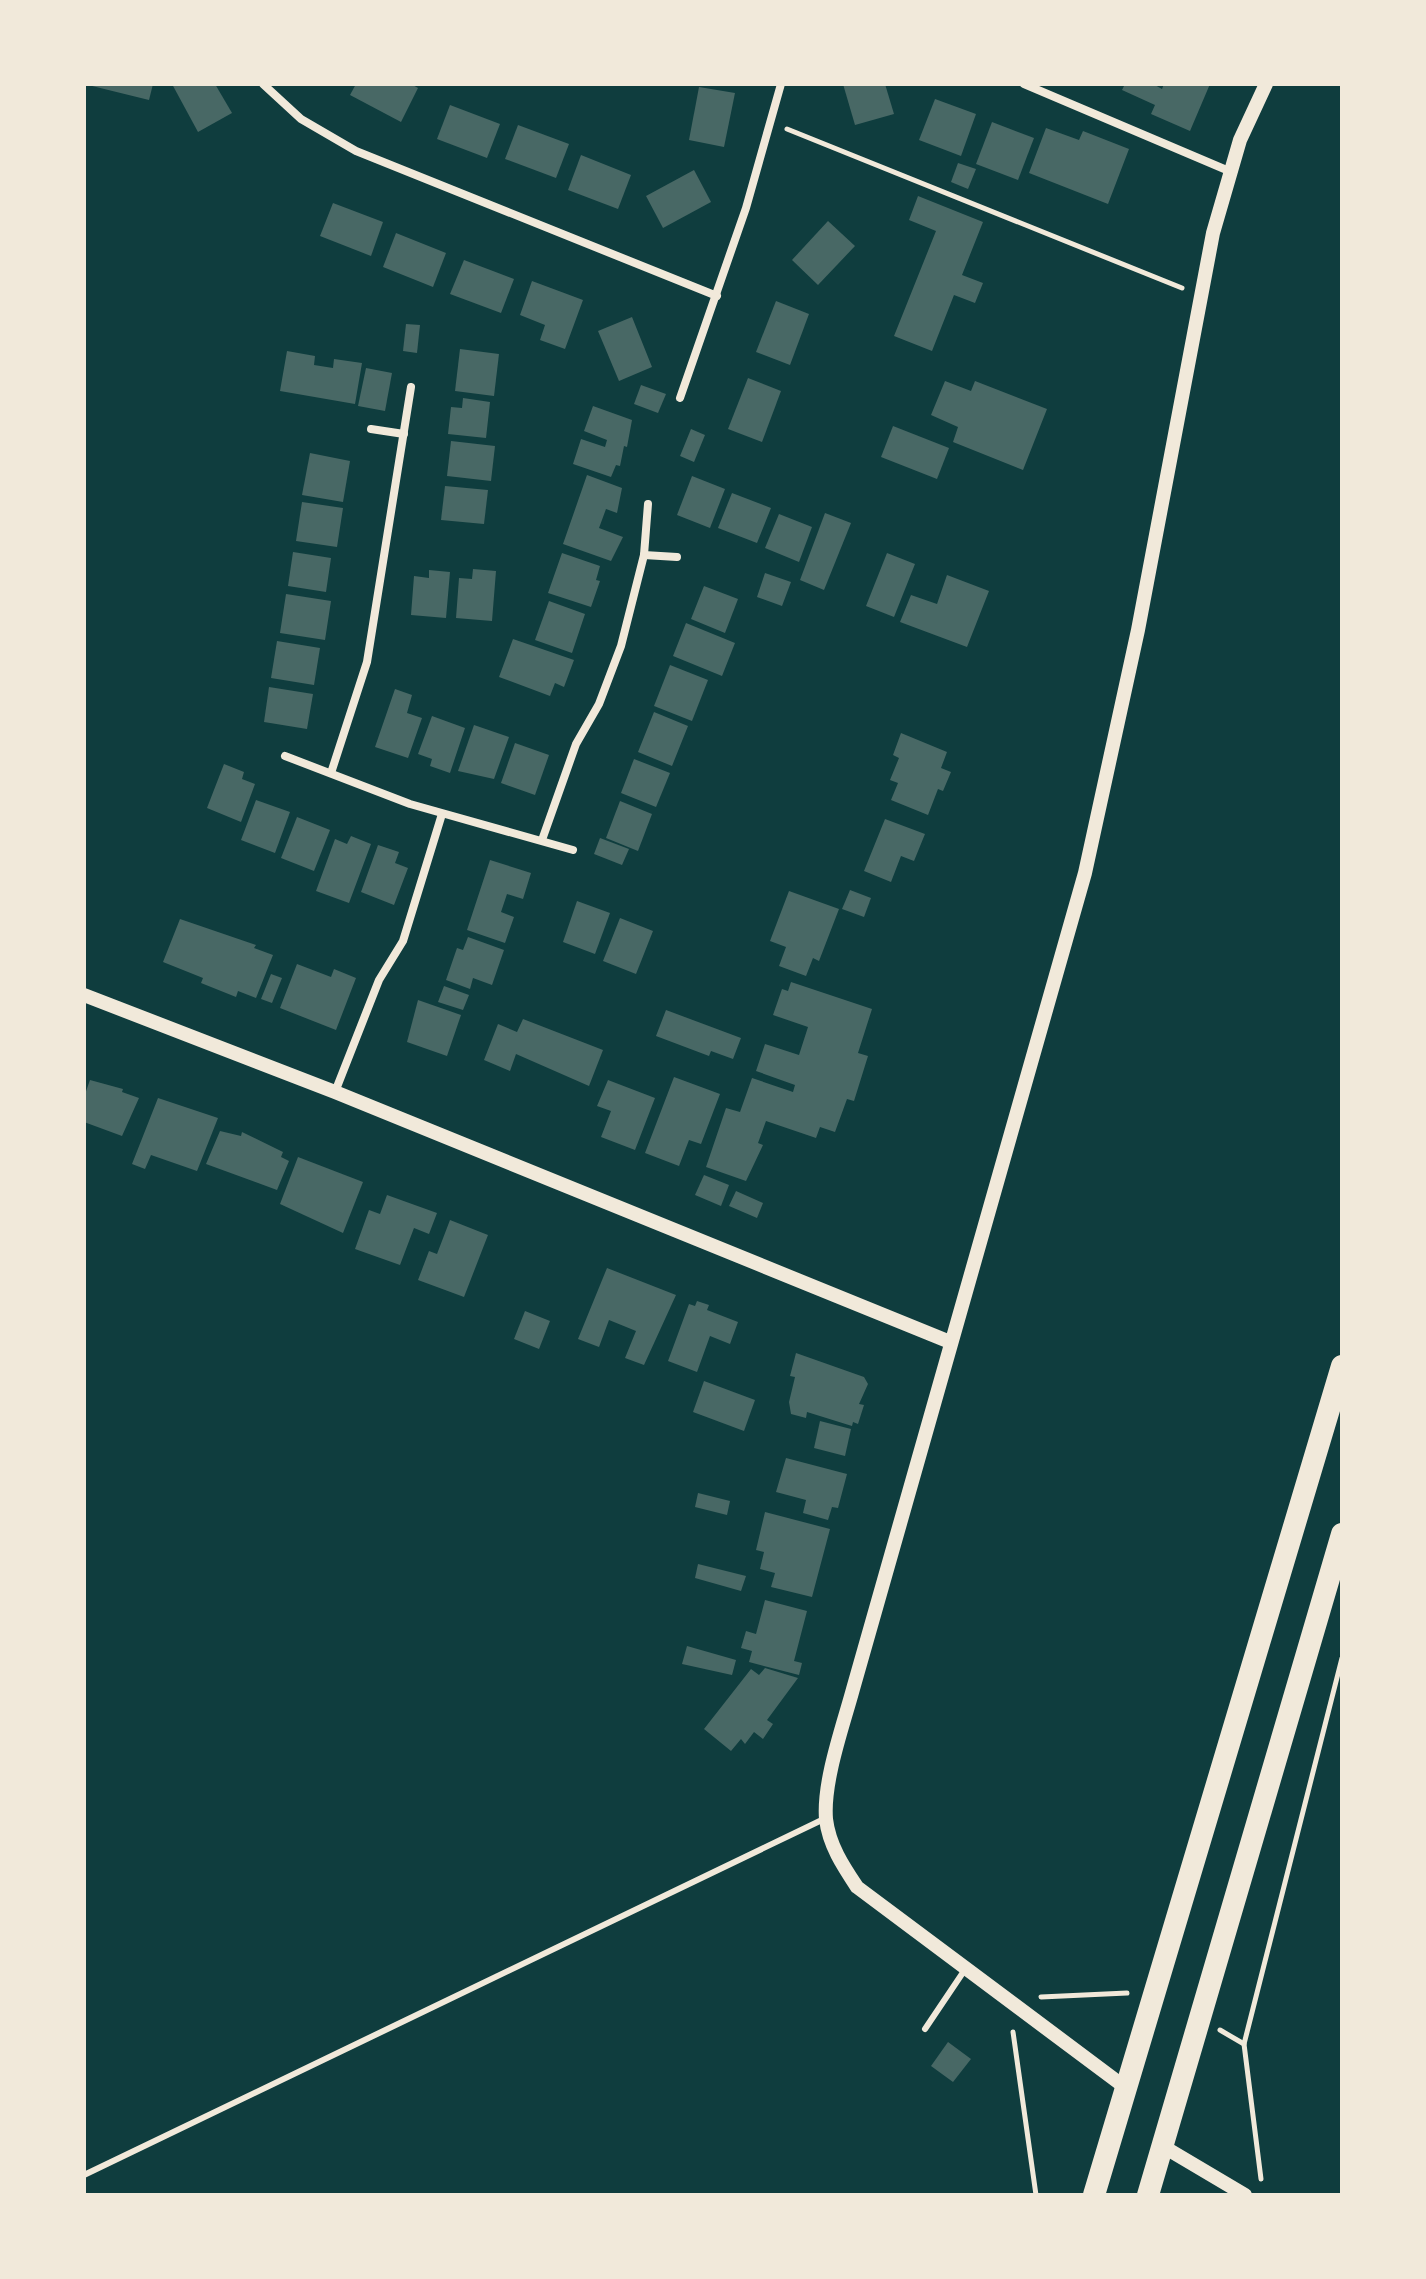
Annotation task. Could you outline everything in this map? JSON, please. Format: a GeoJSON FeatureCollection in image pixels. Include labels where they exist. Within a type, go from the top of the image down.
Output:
{"type":"FeatureCollection","features":[{"type":"Feature","properties":{"kind":"highway"},"geometry":{"type":"LineString","coordinates":[[1094,2195],[1342,1366]]}},
{"type":"Feature","properties":{"kind":"highway"},"geometry":{"type":"LineString","coordinates":[[1148,2195],[1342,1534]]}},
{"type":"Feature","properties":{"kind":"street"},"geometry":{"type":"LineString","coordinates":[[263,84],[301,119],[356,151],[717,296]]}},
{"type":"Feature","properties":{"kind":"street"},"geometry":{"type":"LineString","coordinates":[[680,398],[717,296],[781,84]]}},
{"type":"Feature","properties":{"kind":"street"},"geometry":{"type":"LineString","coordinates":[[1024,84],[1229,171]]}},
{"type":"Feature","properties":{"kind":"street"},"geometry":{"type":"LineString","coordinates":[[1126,2088],[857,1887],[836,1855],[826,1818],[833,1765],[950,1342],[1027,1086],[1085,873],[1138,630],[1200,296],[1229,171],[1266,84]]}},
{"type":"Feature","properties":{"kind":"street"},"geometry":{"type":"LineString","coordinates":[[331,773],[367,662],[411,387]]}},
{"type":"Feature","properties":{"kind":"street"},"geometry":{"type":"LineString","coordinates":[[371,429],[404,434]]}},
{"type":"Feature","properties":{"kind":"street"},"geometry":{"type":"LineString","coordinates":[[542,840],[576,744],[599,704],[621,646],[644,555],[648,504]]}},
{"type":"Feature","properties":{"kind":"street"},"geometry":{"type":"LineString","coordinates":[[644,555],[677,557]]}},
{"type":"Feature","properties":{"kind":"street"},"geometry":{"type":"LineString","coordinates":[[285,756],[442,814],[573,850]]}},
{"type":"Feature","properties":{"kind":"street"},"geometry":{"type":"LineString","coordinates":[[335,1092],[379,980],[403,941],[442,814]]}},
{"type":"Feature","properties":{"kind":"street"},"geometry":{"type":"LineString","coordinates":[[84,995],[335,1092],[950,1342]]}},
{"type":"Feature","properties":{"kind":"street"},"geometry":{"type":"LineString","coordinates":[[1164,2147],[1245,2195]]}},
{"type":"Feature","properties":{"kind":"lane"},"geometry":{"type":"LineString","coordinates":[[84,2175],[826,1818]]}},
{"type":"Feature","properties":{"kind":"lane"},"geometry":{"type":"LineString","coordinates":[[925,2029],[966,1968]]}},
{"type":"Feature","properties":{"kind":"path"},"geometry":{"type":"LineString","coordinates":[[772,122],[1200,296]]}},
{"type":"Feature","properties":{"kind":"path"},"geometry":{"type":"LineString","coordinates":[[1261,2179],[1244,2044],[1342,1658]]}},
{"type":"Feature","properties":{"kind":"path"},"geometry":{"type":"LineString","coordinates":[[1008,1999],[1036,2195]]}},
{"type":"Feature","properties":{"kind":"building"},"geometry":{"type":"Polygon","coordinates":[[[84,84],[153,84],[149,100],[84,84]]]}},
{"type":"Feature","properties":{"kind":"building"},"geometry":{"type":"Polygon","coordinates":[[[172,84],[215,84],[232,113],[198,132],[172,84]]]}},
{"type":"Feature","properties":{"kind":"building"},"geometry":{"type":"Polygon","coordinates":[[[356,84],[411,84],[418,88],[401,122],[350,95],[356,84]]]}},
{"type":"Feature","properties":{"kind":"building"},"geometry":{"type":"Polygon","coordinates":[[[843,84],[885,84],[894,114],[855,125],[843,84]]]}},
{"type":"Feature","properties":{"kind":"building"},"geometry":{"type":"Polygon","coordinates":[[[1125,84],[1153,84],[1162,89],[1164,84],[1210,84],[1190,131],[1151,114],[1155,105],[1122,90],[1125,84]]]}},
{"type":"Feature","properties":{"kind":"building"},"geometry":{"type":"Polygon","coordinates":[[[699,87],[735,93],[724,147],[689,140],[699,87]]]}},
{"type":"Feature","properties":{"kind":"building"},"geometry":{"type":"Polygon","coordinates":[[[935,99],[976,114],[961,156],[919,140],[935,99]]]}},
{"type":"Feature","properties":{"kind":"building"},"geometry":{"type":"Polygon","coordinates":[[[450,105],[500,124],[487,158],[437,139],[450,105]]]}},
{"type":"Feature","properties":{"kind":"building"},"geometry":{"type":"Polygon","coordinates":[[[992,122],[1034,138],[1018,180],[976,164],[992,122]]]}},
{"type":"Feature","properties":{"kind":"building"},"geometry":{"type":"Polygon","coordinates":[[[518,125],[569,144],[556,178],[505,159],[518,125]]]}},
{"type":"Feature","properties":{"kind":"building"},"geometry":{"type":"Polygon","coordinates":[[[1046,128],[1079,140],[1083,131],[1129,149],[1108,204],[1029,173],[1046,128]]]}},
{"type":"Feature","properties":{"kind":"building"},"geometry":{"type":"Polygon","coordinates":[[[581,155],[631,175],[618,209],[568,190],[581,155]]]}},
{"type":"Feature","properties":{"kind":"building"},"geometry":{"type":"Polygon","coordinates":[[[958,163],[976,169],[968,189],[951,182],[958,163]]]}},
{"type":"Feature","properties":{"kind":"building"},"geometry":{"type":"Polygon","coordinates":[[[694,170],[711,202],[663,228],[646,196],[694,170]]]}},
{"type":"Feature","properties":{"kind":"building"},"geometry":{"type":"Polygon","coordinates":[[[918,196],[983,222],[962,275],[983,283],[975,303],[954,295],[932,351],[894,336],[936,231],[909,220],[918,196]]]}},
{"type":"Feature","properties":{"kind":"building"},"geometry":{"type":"Polygon","coordinates":[[[333,203],[383,222],[371,256],[320,236],[333,203]]]}},
{"type":"Feature","properties":{"kind":"building"},"geometry":{"type":"Polygon","coordinates":[[[828,221],[855,246],[818,285],[792,260],[828,221]]]}},
{"type":"Feature","properties":{"kind":"building"},"geometry":{"type":"Polygon","coordinates":[[[396,233],[446,253],[433,287],[383,267],[396,233]]]}},
{"type":"Feature","properties":{"kind":"building"},"geometry":{"type":"Polygon","coordinates":[[[464,260],[514,279],[501,313],[450,294],[464,260]]]}},
{"type":"Feature","properties":{"kind":"building"},"geometry":{"type":"Polygon","coordinates":[[[532,281],[583,300],[565,349],[540,340],[545,325],[520,315],[532,281]]]}},
{"type":"Feature","properties":{"kind":"building"},"geometry":{"type":"Polygon","coordinates":[[[776,301],[809,314],[790,365],[756,352],[776,301]]]}},
{"type":"Feature","properties":{"kind":"building"},"geometry":{"type":"Polygon","coordinates":[[[632,317],[652,367],[619,381],[598,331],[632,317]]]}},
{"type":"Feature","properties":{"kind":"building"},"geometry":{"type":"Polygon","coordinates":[[[406,324],[420,325],[417,353],[403,351],[406,324]]]}},
{"type":"Feature","properties":{"kind":"building"},"geometry":{"type":"Polygon","coordinates":[[[460,349],[499,354],[494,396],[455,391],[460,349]]]}},
{"type":"Feature","properties":{"kind":"building"},"geometry":{"type":"Polygon","coordinates":[[[287,351],[315,356],[314,365],[333,368],[334,359],[362,363],[355,404],[280,391],[287,351]]]}},
{"type":"Feature","properties":{"kind":"building"},"geometry":{"type":"Polygon","coordinates":[[[366,368],[392,373],[385,411],[358,406],[366,368]]]}},
{"type":"Feature","properties":{"kind":"building"},"geometry":{"type":"Polygon","coordinates":[[[748,378],[781,391],[762,442],[728,429],[748,378]]]}},
{"type":"Feature","properties":{"kind":"building"},"geometry":{"type":"Polygon","coordinates":[[[945,381],[971,391],[975,381],[1047,409],[1023,470],[953,442],[958,427],[931,415],[945,381]]]}},
{"type":"Feature","properties":{"kind":"building"},"geometry":{"type":"Polygon","coordinates":[[[641,385],[666,394],[658,413],[634,404],[641,385]]]}},
{"type":"Feature","properties":{"kind":"building"},"geometry":{"type":"Polygon","coordinates":[[[463,398],[490,402],[486,438],[448,434],[451,407],[462,408],[463,398]]]}},
{"type":"Feature","properties":{"kind":"building"},"geometry":{"type":"Polygon","coordinates":[[[593,406],[632,420],[620,466],[616,465],[611,477],[573,464],[581,439],[605,447],[607,440],[584,431],[593,406]]]}},
{"type":"Feature","properties":{"kind":"building"},"geometry":{"type":"Polygon","coordinates":[[[893,426],[949,448],[937,479],[881,457],[893,426]]]}},
{"type":"Feature","properties":{"kind":"building"},"geometry":{"type":"Polygon","coordinates":[[[691,429],[705,435],[694,462],[680,456],[691,429]]]}},
{"type":"Feature","properties":{"kind":"building"},"geometry":{"type":"Polygon","coordinates":[[[451,441],[495,446],[491,481],[447,476],[451,441]]]}},
{"type":"Feature","properties":{"kind":"building"},"geometry":{"type":"Polygon","coordinates":[[[310,453],[350,461],[343,502],[302,495],[310,453]]]}},
{"type":"Feature","properties":{"kind":"building"},"geometry":{"type":"Polygon","coordinates":[[[587,475],[622,488],[617,513],[606,509],[599,528],[623,537],[611,561],[563,544],[587,475]]]}},
{"type":"Feature","properties":{"kind":"building"},"geometry":{"type":"Polygon","coordinates":[[[692,476],[725,489],[710,528],[677,515],[692,476]]]}},
{"type":"Feature","properties":{"kind":"building"},"geometry":{"type":"Polygon","coordinates":[[[445,486],[488,490],[484,524],[441,520],[445,486]]]}},
{"type":"Feature","properties":{"kind":"building"},"geometry":{"type":"Polygon","coordinates":[[[732,493],[771,508],[757,543],[718,528],[732,493]]]}},
{"type":"Feature","properties":{"kind":"building"},"geometry":{"type":"Polygon","coordinates":[[[302,502],[343,508],[337,547],[296,541],[302,502]]]}},
{"type":"Feature","properties":{"kind":"building"},"geometry":{"type":"Polygon","coordinates":[[[825,513],[851,523],[824,590],[800,580],[825,513]]]}},
{"type":"Feature","properties":{"kind":"building"},"geometry":{"type":"Polygon","coordinates":[[[779,514],[812,527],[799,562],[765,548],[779,514]]]}},
{"type":"Feature","properties":{"kind":"building"},"geometry":{"type":"Polygon","coordinates":[[[293,552],[331,558],[326,592],[288,586],[293,552]]]}},
{"type":"Feature","properties":{"kind":"building"},"geometry":{"type":"Polygon","coordinates":[[[562,553],[600,566],[596,580],[600,581],[591,607],[548,593],[562,553]]]}},
{"type":"Feature","properties":{"kind":"building"},"geometry":{"type":"Polygon","coordinates":[[[887,553],[915,564],[894,617],[866,606],[887,553]]]}},
{"type":"Feature","properties":{"kind":"building"},"geometry":{"type":"Polygon","coordinates":[[[473,569],[496,571],[492,621],[456,618],[459,578],[472,579],[473,569]]]}},
{"type":"Feature","properties":{"kind":"building"},"geometry":{"type":"Polygon","coordinates":[[[429,570],[450,572],[446,618],[411,615],[414,576],[429,578],[429,570]]]}},
{"type":"Feature","properties":{"kind":"building"},"geometry":{"type":"Polygon","coordinates":[[[765,573],[791,582],[782,606],[757,597],[765,573]]]}},
{"type":"Feature","properties":{"kind":"building"},"geometry":{"type":"Polygon","coordinates":[[[947,575],[989,591],[967,647],[900,622],[911,595],[937,604],[947,575]]]}},
{"type":"Feature","properties":{"kind":"building"},"geometry":{"type":"Polygon","coordinates":[[[704,586],[738,599],[725,633],[691,619],[704,586]]]}},
{"type":"Feature","properties":{"kind":"building"},"geometry":{"type":"Polygon","coordinates":[[[286,594],[331,601],[325,640],[280,633],[286,594]]]}},
{"type":"Feature","properties":{"kind":"building"},"geometry":{"type":"Polygon","coordinates":[[[549,601],[585,614],[572,653],[535,640],[549,601]]]}},
{"type":"Feature","properties":{"kind":"building"},"geometry":{"type":"Polygon","coordinates":[[[686,623],[735,643],[722,676],[673,656],[686,623]]]}},
{"type":"Feature","properties":{"kind":"building"},"geometry":{"type":"Polygon","coordinates":[[[513,639],[574,660],[564,687],[555,683],[550,696],[499,677],[513,639]]]}},
{"type":"Feature","properties":{"kind":"building"},"geometry":{"type":"Polygon","coordinates":[[[277,641],[320,648],[314,685],[271,678],[277,641]]]}},
{"type":"Feature","properties":{"kind":"building"},"geometry":{"type":"Polygon","coordinates":[[[670,665],[708,680],[692,721],[654,706],[670,665]]]}},
{"type":"Feature","properties":{"kind":"building"},"geometry":{"type":"Polygon","coordinates":[[[269,687],[313,694],[307,729],[264,722],[269,687]]]}},
{"type":"Feature","properties":{"kind":"building"},"geometry":{"type":"Polygon","coordinates":[[[395,689],[412,695],[407,713],[422,718],[408,758],[375,747],[395,689]]]}},
{"type":"Feature","properties":{"kind":"building"},"geometry":{"type":"Polygon","coordinates":[[[654,712],[688,726],[672,766],[638,752],[654,712]]]}},
{"type":"Feature","properties":{"kind":"building"},"geometry":{"type":"Polygon","coordinates":[[[432,716],[465,728],[450,773],[430,766],[432,759],[418,754],[432,716]]]}},
{"type":"Feature","properties":{"kind":"building"},"geometry":{"type":"Polygon","coordinates":[[[474,725],[509,737],[494,779],[458,771],[474,725]]]}},
{"type":"Feature","properties":{"kind":"building"},"geometry":{"type":"Polygon","coordinates":[[[901,733],[947,752],[941,768],[951,772],[943,791],[938,789],[928,815],[891,800],[898,783],[890,780],[899,758],[893,755],[901,733]]]}},
{"type":"Feature","properties":{"kind":"building"},"geometry":{"type":"Polygon","coordinates":[[[515,743],[549,755],[535,795],[501,783],[515,743]]]}},
{"type":"Feature","properties":{"kind":"building"},"geometry":{"type":"Polygon","coordinates":[[[634,759],[670,773],[656,807],[621,793],[634,759]]]}},
{"type":"Feature","properties":{"kind":"building"},"geometry":{"type":"Polygon","coordinates":[[[224,764],[244,772],[242,779],[255,784],[241,822],[207,808],[224,764]]]}},
{"type":"Feature","properties":{"kind":"building"},"geometry":{"type":"Polygon","coordinates":[[[256,800],[290,812],[275,853],[241,840],[256,800]]]}},
{"type":"Feature","properties":{"kind":"building"},"geometry":{"type":"Polygon","coordinates":[[[620,801],[652,814],[638,851],[606,838],[620,801]]]}},
{"type":"Feature","properties":{"kind":"building"},"geometry":{"type":"Polygon","coordinates":[[[297,817],[330,830],[314,871],[281,858],[297,817]]]}},
{"type":"Feature","properties":{"kind":"building"},"geometry":{"type":"Polygon","coordinates":[[[885,819],[925,834],[914,861],[901,856],[891,882],[864,871],[885,819]]]}},
{"type":"Feature","properties":{"kind":"building"},"geometry":{"type":"Polygon","coordinates":[[[351,836],[371,844],[349,903],[316,891],[335,839],[347,844],[351,836]]]}},
{"type":"Feature","properties":{"kind":"building"},"geometry":{"type":"Polygon","coordinates":[[[600,838],[629,849],[622,865],[594,854],[600,838]]]}},
{"type":"Feature","properties":{"kind":"building"},"geometry":{"type":"Polygon","coordinates":[[[378,845],[399,852],[395,863],[408,868],[394,905],[361,892],[378,845]]]}},
{"type":"Feature","properties":{"kind":"building"},"geometry":{"type":"Polygon","coordinates":[[[490,860],[531,873],[523,899],[507,894],[501,912],[514,917],[505,943],[467,930],[490,860]]]}},
{"type":"Feature","properties":{"kind":"building"},"geometry":{"type":"Polygon","coordinates":[[[850,890],[871,898],[864,917],[842,909],[850,890]]]}},
{"type":"Feature","properties":{"kind":"building"},"geometry":{"type":"Polygon","coordinates":[[[789,891],[839,909],[819,961],[813,958],[806,976],[779,966],[786,947],[770,941],[789,891]]]}},
{"type":"Feature","properties":{"kind":"building"},"geometry":{"type":"Polygon","coordinates":[[[577,901],[610,913],[595,954],[563,942],[577,901]]]}},
{"type":"Feature","properties":{"kind":"building"},"geometry":{"type":"Polygon","coordinates":[[[620,918],[653,931],[636,974],[603,961],[620,918]]]}},
{"type":"Feature","properties":{"kind":"building"},"geometry":{"type":"Polygon","coordinates":[[[180,919],[256,945],[254,948],[273,955],[256,998],[238,991],[236,997],[201,983],[203,978],[163,962],[180,919]]]}},
{"type":"Feature","properties":{"kind":"building"},"geometry":{"type":"Polygon","coordinates":[[[468,937],[504,950],[492,985],[473,978],[470,989],[446,980],[457,948],[463,950],[468,937]]]}},
{"type":"Feature","properties":{"kind":"building"},"geometry":{"type":"Polygon","coordinates":[[[297,964],[331,977],[334,969],[356,978],[336,1030],[280,1008],[297,964]]]}},
{"type":"Feature","properties":{"kind":"building"},"geometry":{"type":"Polygon","coordinates":[[[271,974],[282,978],[272,1003],[261,999],[271,974]]]}},
{"type":"Feature","properties":{"kind":"building"},"geometry":{"type":"Polygon","coordinates":[[[791,982],[872,1009],[858,1053],[868,1056],[854,1101],[847,1099],[835,1132],[820,1127],[816,1138],[766,1121],[758,1143],[763,1145],[746,1181],[706,1167],[726,1108],[740,1112],[752,1078],[793,1092],[795,1085],[756,1071],[765,1044],[799,1055],[808,1027],[773,1015],[782,989],[788,991],[791,982]]]}},
{"type":"Feature","properties":{"kind":"building"},"geometry":{"type":"Polygon","coordinates":[[[444,986],[469,995],[463,1010],[438,1002],[444,986]]]}},
{"type":"Feature","properties":{"kind":"building"},"geometry":{"type":"Polygon","coordinates":[[[418,1000],[461,1015],[447,1056],[407,1042],[418,1000]]]}},
{"type":"Feature","properties":{"kind":"building"},"geometry":{"type":"Polygon","coordinates":[[[666,1010],[741,1038],[733,1059],[711,1051],[709,1056],[656,1036],[666,1010]]]}},
{"type":"Feature","properties":{"kind":"building"},"geometry":{"type":"Polygon","coordinates":[[[523,1019],[603,1050],[589,1086],[516,1054],[510,1071],[484,1060],[498,1024],[517,1032],[523,1019]]]}},
{"type":"Feature","properties":{"kind":"building"},"geometry":{"type":"Polygon","coordinates":[[[674,1077],[720,1094],[701,1144],[689,1140],[679,1166],[645,1153],[674,1077]]]}},
{"type":"Feature","properties":{"kind":"building"},"geometry":{"type":"Polygon","coordinates":[[[90,1080],[123,1089],[122,1092],[139,1098],[122,1136],[84,1122],[84,1097],[90,1080]]]}},
{"type":"Feature","properties":{"kind":"building"},"geometry":{"type":"Polygon","coordinates":[[[608,1080],[655,1098],[635,1150],[601,1137],[611,1111],[597,1106],[608,1080]]]}},
{"type":"Feature","properties":{"kind":"building"},"geometry":{"type":"Polygon","coordinates":[[[158,1098],[218,1118],[197,1171],[151,1155],[145,1169],[132,1164],[158,1098]]]}},
{"type":"Feature","properties":{"kind":"building"},"geometry":{"type":"Polygon","coordinates":[[[220,1131],[241,1136],[242,1132],[283,1152],[281,1157],[289,1161],[277,1190],[206,1164],[220,1131]]]}},
{"type":"Feature","properties":{"kind":"building"},"geometry":{"type":"Polygon","coordinates":[[[298,1157],[363,1182],[343,1233],[280,1204],[298,1157]]]}},
{"type":"Feature","properties":{"kind":"building"},"geometry":{"type":"Polygon","coordinates":[[[704,1175],[729,1185],[721,1206],[695,1195],[704,1175]]]}},
{"type":"Feature","properties":{"kind":"building"},"geometry":{"type":"Polygon","coordinates":[[[736,1191],[763,1203],[757,1218],[729,1206],[736,1191]]]}},
{"type":"Feature","properties":{"kind":"building"},"geometry":{"type":"Polygon","coordinates":[[[387,1195],[437,1213],[429,1234],[414,1228],[400,1265],[355,1249],[369,1210],[380,1214],[387,1195]]]}},
{"type":"Feature","properties":{"kind":"building"},"geometry":{"type":"Polygon","coordinates":[[[450,1220],[488,1235],[464,1297],[418,1280],[429,1251],[437,1254],[450,1220]]]}},
{"type":"Feature","properties":{"kind":"building"},"geometry":{"type":"Polygon","coordinates":[[[607,1268],[676,1295],[644,1365],[625,1358],[636,1331],[609,1320],[599,1347],[578,1339],[607,1268]]]}},
{"type":"Feature","properties":{"kind":"building"},"geometry":{"type":"Polygon","coordinates":[[[697,1301],[709,1305],[707,1310],[738,1322],[730,1344],[710,1336],[697,1372],[668,1361],[689,1304],[695,1306],[697,1301]]]}},
{"type":"Feature","properties":{"kind":"building"},"geometry":{"type":"Polygon","coordinates":[[[525,1311],[550,1321],[539,1349],[514,1339],[525,1311]]]}},
{"type":"Feature","properties":{"kind":"building"},"geometry":{"type":"Polygon","coordinates":[[[796,1353],[864,1377],[868,1384],[859,1404],[864,1405],[858,1424],[853,1422],[852,1426],[807,1412],[806,1418],[791,1414],[789,1402],[795,1377],[790,1376],[796,1353]]]}},
{"type":"Feature","properties":{"kind":"building"},"geometry":{"type":"Polygon","coordinates":[[[704,1381],[755,1400],[744,1431],[693,1412],[704,1381]]]}},
{"type":"Feature","properties":{"kind":"building"},"geometry":{"type":"Polygon","coordinates":[[[820,1421],[851,1429],[845,1456],[814,1448],[820,1421]]]}},
{"type":"Feature","properties":{"kind":"building"},"geometry":{"type":"Polygon","coordinates":[[[786,1458],[847,1474],[838,1508],[832,1507],[828,1520],[803,1513],[806,1500],[776,1492],[786,1458]]]}},
{"type":"Feature","properties":{"kind":"building"},"geometry":{"type":"Polygon","coordinates":[[[698,1493],[730,1501],[727,1515],[695,1507],[698,1493]]]}},
{"type":"Feature","properties":{"kind":"building"},"geometry":{"type":"Polygon","coordinates":[[[765,1512],[830,1529],[812,1597],[771,1587],[775,1573],[760,1569],[764,1552],[756,1550],[765,1512]]]}},
{"type":"Feature","properties":{"kind":"building"},"geometry":{"type":"Polygon","coordinates":[[[698,1564],[746,1576],[741,1591],[695,1578],[698,1564]]]}},
{"type":"Feature","properties":{"kind":"building"},"geometry":{"type":"Polygon","coordinates":[[[765,1600],[807,1611],[794,1661],[802,1663],[799,1675],[749,1662],[752,1651],[741,1648],[746,1631],[756,1634],[765,1600]]]}},
{"type":"Feature","properties":{"kind":"building"},"geometry":{"type":"Polygon","coordinates":[[[687,1646],[736,1660],[732,1675],[682,1664],[687,1646]]]}},
{"type":"Feature","properties":{"kind":"building"},"geometry":{"type":"Polygon","coordinates":[[[765,1668],[798,1678],[767,1720],[773,1724],[763,1739],[754,1732],[745,1744],[741,1739],[731,1751],[704,1729],[751,1669],[759,1675],[765,1668]]]}},
{"type":"Feature","properties":{"kind":"building"},"geometry":{"type":"Polygon","coordinates":[[[948,2042],[971,2059],[953,2082],[931,2066],[948,2042]]]}}]}
